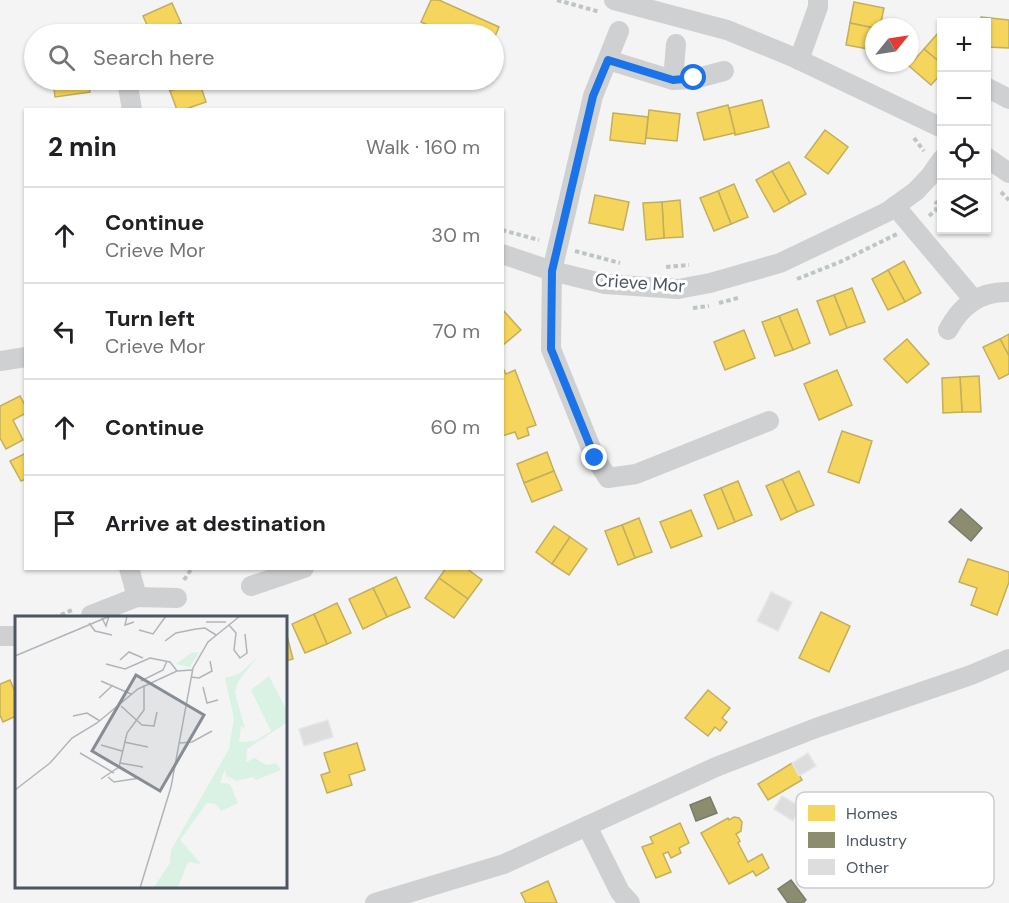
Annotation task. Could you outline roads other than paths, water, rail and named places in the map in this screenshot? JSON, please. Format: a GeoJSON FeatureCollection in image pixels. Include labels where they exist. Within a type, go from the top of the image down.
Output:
{"type":"FeatureCollection","features":[{"type":"Feature","properties":{"kind":"street"},"geometry":{"type":"LineString","coordinates":[[799,60],[818,8],[818,0]]}},
{"type":"Feature","properties":{"kind":"street"},"geometry":{"type":"LineString","coordinates":[[611,7],[727,30],[799,60],[938,126]]}},
{"type":"Feature","properties":{"kind":"street"},"geometry":{"type":"LineString","coordinates":[[619,31],[593,96],[557,245],[552,271],[551,349],[595,458],[608,478],[636,474],[769,421]]}},
{"type":"Feature","properties":{"kind":"street"},"geometry":{"type":"LineString","coordinates":[[673,80],[676,44]]}},
{"type":"Feature","properties":{"kind":"street"},"geometry":{"type":"LineString","coordinates":[[608,60],[673,80],[724,71]]}},
{"type":"Feature","properties":{"kind":"street"},"geometry":{"type":"LineString","coordinates":[[991,89],[1009,99]]}},
{"type":"Feature","properties":{"kind":"street"},"geometry":{"type":"LineString","coordinates":[[129,90],[132,108]]}},
{"type":"Feature","properties":{"kind":"street"},"geometry":{"type":"LineString","coordinates":[[991,160],[1009,173]]}},
{"type":"Feature","properties":{"kind":"street","name":"Crieve Mor"},"geometry":{"type":"LineString","coordinates":[[504,255],[552,271],[605,284],[678,289],[710,283],[780,263],[896,206],[916,191],[937,166]]}},
{"type":"Feature","properties":{"kind":"street"},"geometry":{"type":"LineString","coordinates":[[896,206],[974,300]]}},
{"type":"Feature","properties":{"kind":"street"},"geometry":{"type":"LineString","coordinates":[[948,330],[954,318],[974,300],[994,293],[1009,292]]}},
{"type":"Feature","properties":{"kind":"street"},"geometry":{"type":"LineString","coordinates":[[0,361],[24,357]]}},
{"type":"Feature","properties":{"kind":"street"},"geometry":{"type":"LineString","coordinates":[[129,570],[136,597]]}},
{"type":"Feature","properties":{"kind":"street"},"geometry":{"type":"LineString","coordinates":[[251,586],[299,570]]}},
{"type":"Feature","properties":{"kind":"street"},"geometry":{"type":"LineString","coordinates":[[91,615],[136,597],[177,598]]}},
{"type":"Feature","properties":{"kind":"street"},"geometry":{"type":"LineString","coordinates":[[375,903],[504,864],[727,762],[816,728],[971,675],[1009,659]]}},
{"type":"Feature","properties":{"kind":"street"},"geometry":{"type":"LineString","coordinates":[[587,826],[620,892],[630,903]]}}]}
